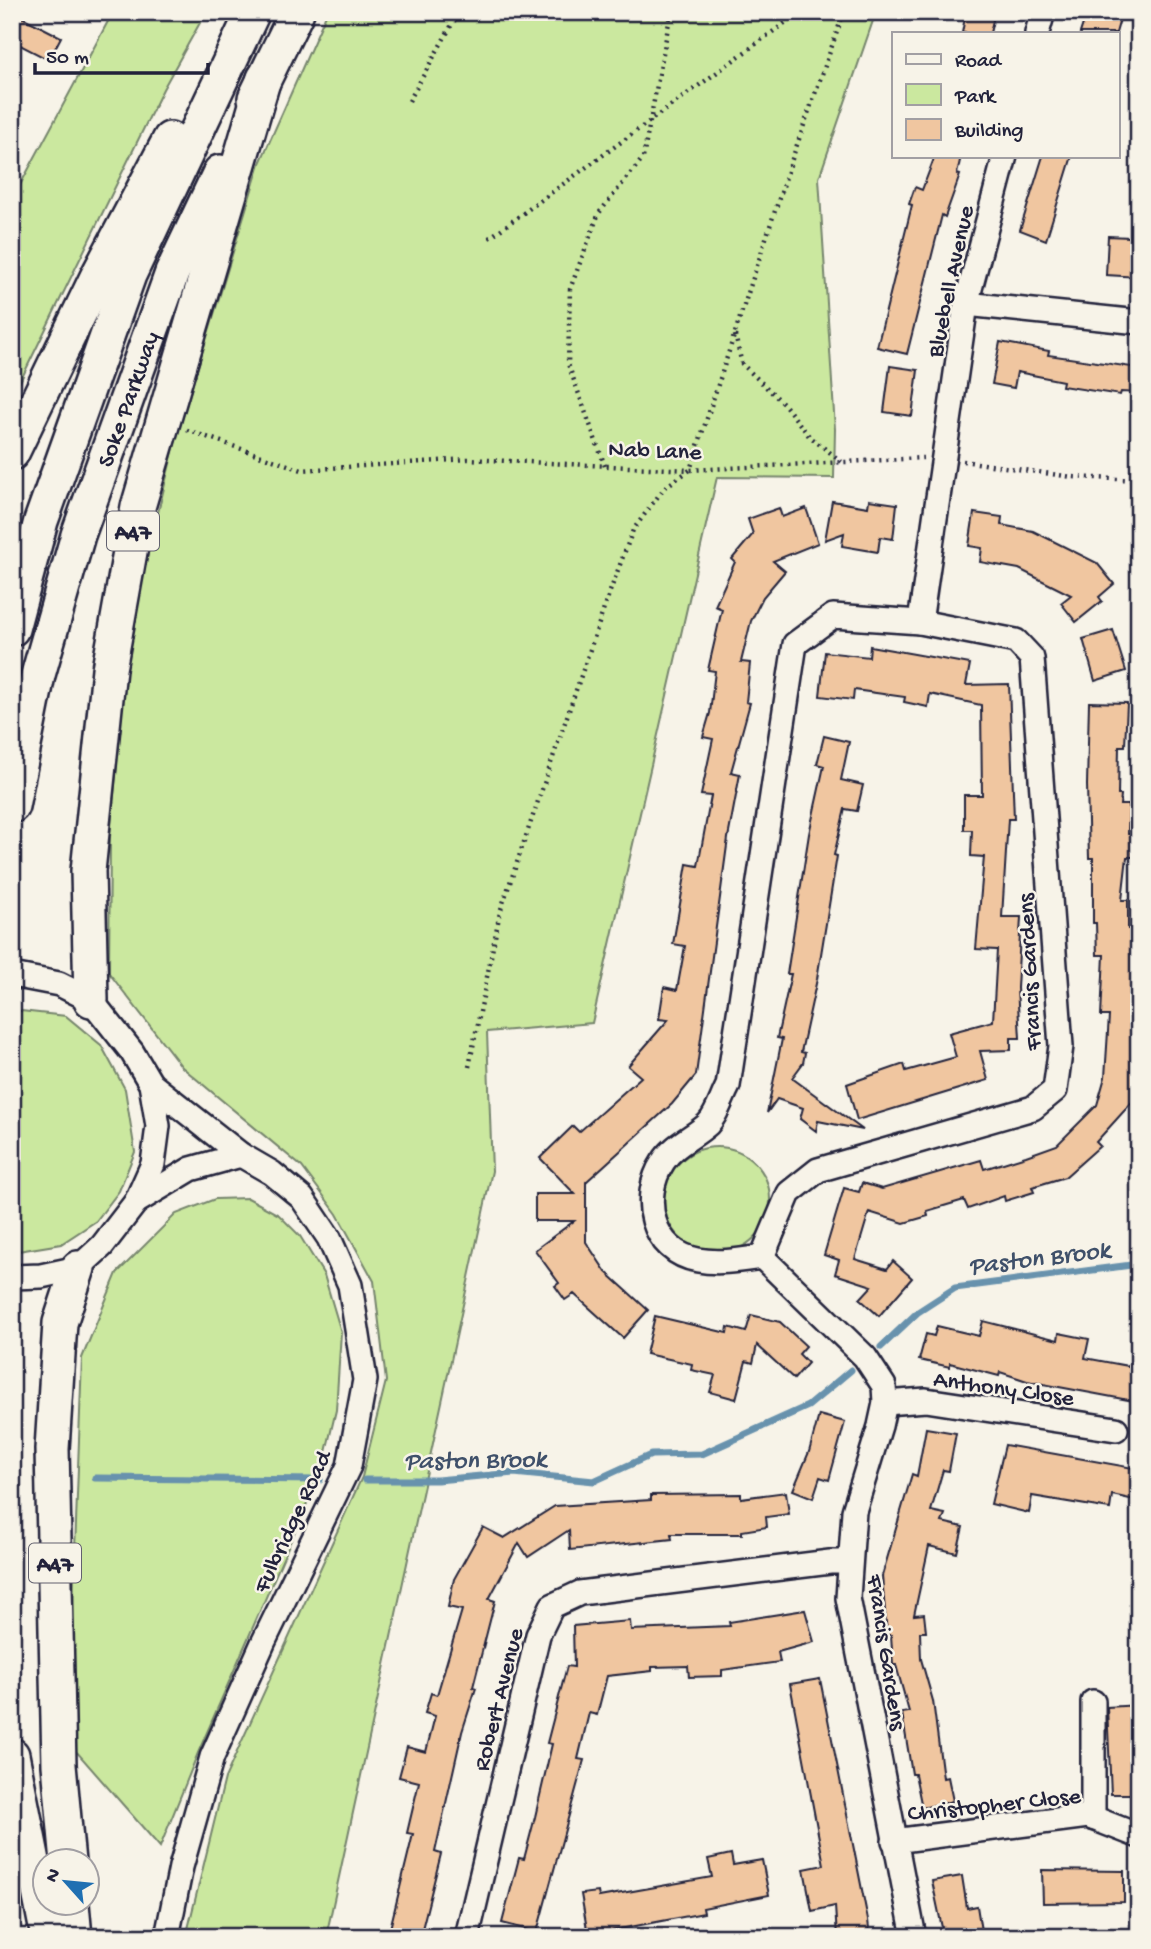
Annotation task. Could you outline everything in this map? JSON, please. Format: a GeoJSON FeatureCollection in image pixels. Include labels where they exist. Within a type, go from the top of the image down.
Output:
{"type":"FeatureCollection","features":[{"type":"Feature","properties":{"kind":"highway"},"geometry":{"type":"LineString","coordinates":[[12,453],[97,277],[187,107],[243,12]]}},
{"type":"Feature","properties":{"kind":"highway","name":"Soke Parkway"},"geometry":{"type":"LineString","coordinates":[[12,629],[41,521],[129,275],[253,12]]}},
{"type":"Feature","properties":{"kind":"highway","name":"Soke Parkway"},"geometry":{"type":"LineString","coordinates":[[12,806],[38,675],[78,535],[172,273],[297,12]]}},
{"type":"Feature","properties":{"kind":"highway","name":"A47"},"geometry":{"type":"LineString","coordinates":[[91,1000],[88,871],[109,669],[138,507],[264,78]]}},
{"type":"Feature","properties":{"kind":"highway","name":"A47"},"geometry":{"type":"LineString","coordinates":[[67,1848],[59,1765],[52,1449],[60,1324],[78,1268]]}},
{"type":"Feature","properties":{"kind":"highway"},"geometry":{"type":"LineString","coordinates":[[12,1755],[48,1937]]}},
{"type":"Feature","properties":{"kind":"highway"},"geometry":{"type":"LineString","coordinates":[[73,1918],[75,1937]]}},
{"type":"Feature","properties":{"kind":"street"},"geometry":{"type":"LineString","coordinates":[[1037,32],[1043,12]]}},
{"type":"Feature","properties":{"kind":"street","name":"Bluebell Avenue"},"geometry":{"type":"LineString","coordinates":[[945,451],[966,304],[1004,158]]}},
{"type":"Feature","properties":{"kind":"street"},"geometry":{"type":"LineString","coordinates":[[966,304],[1139,322]]}},
{"type":"Feature","properties":{"kind":"street"},"geometry":{"type":"LineString","coordinates":[[920,622],[945,451]]}},
{"type":"Feature","properties":{"kind":"street","name":"Francis Gardens"},"geometry":{"type":"LineString","coordinates":[[833,616],[920,622],[1016,641],[1032,658],[1061,1046],[1055,1090],[1033,1108],[818,1170],[789,1193],[762,1257],[705,1261],[675,1251],[659,1234],[651,1214],[650,1193],[664,1159],[711,1122],[728,1086],[795,644],[833,616]]}},
{"type":"Feature","properties":{"kind":"street"},"geometry":{"type":"LineString","coordinates":[[12,975],[74,989],[91,1000],[132,1052],[151,1084],[158,1126],[153,1164],[136,1202],[102,1246],[78,1268],[41,1276],[12,1277]]}},
{"type":"Feature","properties":{"kind":"street","name":"Fulbridge Road"},"geometry":{"type":"LineString","coordinates":[[151,1084],[241,1155],[272,1172],[302,1198],[329,1238],[351,1285],[365,1380],[349,1466],[263,1643],[212,1757],[181,1867],[167,1937]]}},
{"type":"Feature","properties":{"kind":"street"},"geometry":{"type":"LineString","coordinates":[[136,1202],[191,1169],[241,1155]]}},
{"type":"Feature","properties":{"kind":"street"},"geometry":{"type":"LineString","coordinates":[[762,1257],[865,1357],[884,1386],[885,1403]]}},
{"type":"Feature","properties":{"kind":"street","name":"Anthony Close"},"geometry":{"type":"LineString","coordinates":[[885,1403],[926,1400],[1116,1430]]}},
{"type":"Feature","properties":{"kind":"street","name":"Francis Gardens"},"geometry":{"type":"LineString","coordinates":[[885,1403],[854,1511],[848,1598],[914,1937]]}},
{"type":"Feature","properties":{"kind":"street","name":"Robert Avenue"},"geometry":{"type":"LineString","coordinates":[[467,1937],[538,1635],[552,1606],[580,1593],[830,1562],[849,1562]]}},
{"type":"Feature","properties":{"kind":"street"},"geometry":{"type":"LineString","coordinates":[[1093,1702],[1093,1818]]}},
{"type":"Feature","properties":{"kind":"street","name":"Christopher Close"},"geometry":{"type":"LineString","coordinates":[[894,1841],[1088,1816],[1139,1836]]}},
{"type":"Feature","properties":{"kind":"path"},"geometry":{"type":"LineString","coordinates":[[409,101],[460,12]]}},
{"type":"Feature","properties":{"kind":"path"},"geometry":{"type":"LineString","coordinates":[[605,466],[568,364],[570,289],[599,214],[643,158],[653,119],[671,12]]}},
{"type":"Feature","properties":{"kind":"path"},"geometry":{"type":"LineString","coordinates":[[489,238],[800,12]]}},
{"type":"Feature","properties":{"kind":"path"},"geometry":{"type":"LineString","coordinates":[[469,1067],[500,912],[609,594],[634,530],[665,487],[690,470],[845,12]]}},
{"type":"Feature","properties":{"kind":"path"},"geometry":{"type":"LineString","coordinates":[[735,334],[742,364],[784,404],[809,436],[842,462]]}},
{"type":"Feature","properties":{"kind":"path","name":"Nab Lane"},"geometry":{"type":"LineString","coordinates":[[176,426],[302,470],[468,459],[690,470],[922,457],[945,451],[1072,477],[1139,480]]}},
{"type":"Feature","properties":{"kind":"green space"},"geometry":{"type":"Polygon","coordinates":[[[113,12],[206,12],[163,89],[12,398],[12,200],[113,12]]]}},
{"type":"Feature","properties":{"kind":"green space"},"geometry":{"type":"Polygon","coordinates":[[[327,12],[876,12],[819,178],[835,429],[834,478],[717,477],[592,1023],[487,1032],[492,1171],[326,1937],[186,1937],[225,1778],[362,1477],[386,1381],[374,1281],[337,1214],[302,1167],[182,1067],[109,973],[110,837],[130,627],[176,439],[260,163],[327,12]]]}},
{"type":"Feature","properties":{"kind":"green space"},"geometry":{"type":"Polygon","coordinates":[[[12,1010],[66,1016],[101,1045],[125,1089],[135,1152],[119,1191],[96,1221],[61,1244],[12,1252],[12,1010]]]}},
{"type":"Feature","properties":{"kind":"green space"},"geometry":{"type":"Polygon","coordinates":[[[717,1147],[737,1151],[754,1163],[766,1180],[770,1200],[766,1220],[754,1237],[737,1249],[717,1253],[697,1249],[680,1237],[668,1220],[664,1200],[668,1180],[680,1163],[697,1151],[717,1147]]]}},
{"type":"Feature","properties":{"kind":"green space"},"geometry":{"type":"Polygon","coordinates":[[[248,1198],[279,1215],[300,1236],[324,1275],[341,1332],[336,1410],[322,1469],[198,1753],[160,1847],[68,1742],[82,1358],[117,1273],[176,1214],[215,1199],[248,1198]]]}},
{"type":"Feature","properties":{"kind":"building"},"geometry":{"type":"Polygon","coordinates":[[[12,12],[61,37],[49,60],[12,41],[12,12]]]}},
{"type":"Feature","properties":{"kind":"building"},"geometry":{"type":"Polygon","coordinates":[[[966,12],[994,16],[990,32],[962,32],[966,12]]]}},
{"type":"Feature","properties":{"kind":"building"},"geometry":{"type":"Polygon","coordinates":[[[1087,12],[1122,12],[1116,32],[1080,32],[1087,12]]]}},
{"type":"Feature","properties":{"kind":"building"},"geometry":{"type":"Polygon","coordinates":[[[934,158],[961,158],[957,174],[960,175],[945,217],[942,215],[907,354],[877,347],[912,205],[909,204],[915,187],[922,190],[934,158]]]}},
{"type":"Feature","properties":{"kind":"building"},"geometry":{"type":"Polygon","coordinates":[[[1042,158],[1071,158],[1046,240],[1020,230],[1042,158]]]}},
{"type":"Feature","properties":{"kind":"building"},"geometry":{"type":"Polygon","coordinates":[[[1108,236],[1130,237],[1130,248],[1139,249],[1139,277],[1106,275],[1108,236]]]}},
{"type":"Feature","properties":{"kind":"building"},"geometry":{"type":"Polygon","coordinates":[[[1000,342],[1049,351],[1048,355],[1139,368],[1139,393],[1121,392],[1120,395],[1062,386],[1063,381],[1017,372],[1014,388],[992,384],[1000,342]]]}},
{"type":"Feature","properties":{"kind":"building"},"geometry":{"type":"Polygon","coordinates":[[[890,366],[918,370],[912,416],[884,412],[890,366]]]}},
{"type":"Feature","properties":{"kind":"building"},"geometry":{"type":"Polygon","coordinates":[[[869,500],[897,504],[893,539],[880,537],[878,552],[842,546],[844,533],[825,540],[832,501],[868,507],[869,500]]]}},
{"type":"Feature","properties":{"kind":"building"},"geometry":{"type":"Polygon","coordinates":[[[779,508],[782,517],[806,508],[818,543],[773,561],[785,571],[763,597],[751,621],[741,662],[750,663],[746,702],[750,703],[731,772],[740,774],[728,838],[696,1075],[672,1104],[586,1182],[586,1242],[606,1272],[648,1310],[623,1338],[574,1294],[565,1300],[555,1286],[559,1283],[535,1250],[574,1221],[535,1221],[535,1194],[575,1194],[540,1158],[573,1126],[579,1132],[641,1077],[628,1066],[668,1020],[659,1019],[664,987],[677,990],[685,946],[673,944],[687,864],[698,866],[711,796],[701,795],[713,739],[703,737],[710,713],[715,671],[708,670],[722,609],[715,606],[735,562],[732,559],[753,534],[748,519],[779,508]]]}},
{"type":"Feature","properties":{"kind":"building"},"geometry":{"type":"Polygon","coordinates":[[[974,513],[1002,517],[1001,525],[1033,531],[1097,563],[1114,584],[1099,597],[1102,601],[1076,622],[1061,603],[1071,595],[1019,569],[980,562],[982,548],[969,546],[974,513]]]}},
{"type":"Feature","properties":{"kind":"building"},"geometry":{"type":"Polygon","coordinates":[[[1113,630],[1126,671],[1095,681],[1083,639],[1113,630]]]}},
{"type":"Feature","properties":{"kind":"building"},"geometry":{"type":"Polygon","coordinates":[[[870,646],[970,664],[966,685],[1009,684],[1014,819],[1008,819],[1002,917],[1021,917],[1017,988],[1020,1038],[1011,1038],[1011,1050],[980,1051],[988,1080],[857,1120],[847,1084],[904,1064],[906,1071],[956,1057],[949,1033],[993,1021],[997,950],[976,949],[984,857],[971,856],[972,830],[964,830],[964,795],[982,795],[981,705],[930,694],[928,707],[904,702],[905,697],[854,690],[853,700],[820,696],[825,652],[869,657],[870,646]]]}},
{"type":"Feature","properties":{"kind":"building"},"geometry":{"type":"Polygon","coordinates":[[[1089,702],[1127,703],[1125,746],[1119,746],[1118,795],[1121,795],[1120,805],[1129,805],[1128,834],[1132,834],[1133,857],[1127,857],[1122,900],[1128,900],[1128,929],[1135,929],[1133,1029],[1139,1029],[1139,1082],[1134,1100],[1096,1142],[1100,1146],[1065,1177],[1032,1187],[1034,1192],[1005,1201],[1004,1196],[968,1209],[964,1200],[927,1211],[928,1216],[904,1223],[869,1212],[855,1259],[887,1269],[893,1261],[912,1278],[879,1316],[860,1299],[872,1286],[835,1274],[839,1260],[824,1255],[844,1188],[859,1192],[862,1183],[882,1189],[981,1160],[984,1169],[1026,1156],[1057,1145],[1097,1105],[1105,1077],[1109,1016],[1101,1016],[1104,955],[1097,955],[1096,923],[1093,923],[1093,858],[1089,858],[1087,785],[1089,702]]]}},
{"type":"Feature","properties":{"kind":"building"},"geometry":{"type":"Polygon","coordinates":[[[824,736],[849,742],[841,780],[863,785],[857,811],[845,809],[834,855],[837,856],[817,979],[801,1052],[805,1053],[803,1063],[792,1078],[863,1130],[818,1121],[816,1131],[800,1119],[803,1108],[777,1099],[767,1113],[782,1039],[777,1038],[791,974],[787,974],[809,834],[824,766],[817,764],[824,736]]]}},
{"type":"Feature","properties":{"kind":"building"},"geometry":{"type":"Polygon","coordinates":[[[751,1315],[780,1322],[806,1346],[799,1354],[808,1363],[794,1379],[757,1345],[753,1363],[746,1361],[736,1399],[710,1392],[715,1375],[691,1370],[692,1364],[646,1354],[655,1316],[727,1333],[728,1327],[746,1332],[751,1315]]]}},
{"type":"Feature","properties":{"kind":"building"},"geometry":{"type":"Polygon","coordinates":[[[983,1321],[1058,1340],[1059,1333],[1089,1339],[1085,1358],[1139,1368],[1139,1402],[1027,1381],[1000,1372],[999,1376],[950,1363],[950,1367],[919,1360],[926,1334],[934,1336],[937,1326],[979,1336],[983,1321]]]}},
{"type":"Feature","properties":{"kind":"building"},"geometry":{"type":"Polygon","coordinates":[[[819,1415],[845,1422],[829,1480],[820,1477],[813,1498],[793,1490],[809,1452],[819,1415]]]}},
{"type":"Feature","properties":{"kind":"building"},"geometry":{"type":"Polygon","coordinates":[[[926,1428],[956,1433],[949,1471],[943,1470],[931,1511],[945,1514],[942,1522],[963,1527],[957,1553],[929,1546],[914,1615],[924,1614],[926,1632],[920,1632],[921,1659],[933,1701],[943,1778],[948,1777],[953,1801],[922,1808],[915,1774],[912,1774],[902,1713],[909,1712],[896,1665],[893,1665],[891,1635],[887,1635],[882,1576],[912,1474],[917,1476],[926,1428]]]}},
{"type":"Feature","properties":{"kind":"building"},"geometry":{"type":"Polygon","coordinates":[[[1005,1445],[1139,1469],[1139,1501],[1112,1495],[1110,1509],[1032,1496],[1029,1513],[991,1504],[1005,1445]]]}},
{"type":"Feature","properties":{"kind":"building"},"geometry":{"type":"Polygon","coordinates":[[[786,1492],[789,1514],[766,1517],[767,1527],[742,1531],[742,1534],[671,1534],[672,1539],[570,1550],[569,1530],[528,1557],[519,1543],[489,1599],[495,1601],[435,1852],[441,1854],[420,1937],[388,1937],[413,1834],[407,1833],[419,1782],[399,1777],[407,1747],[426,1752],[435,1716],[425,1713],[431,1693],[437,1695],[462,1610],[448,1607],[454,1579],[483,1527],[504,1538],[555,1506],[651,1500],[651,1495],[741,1494],[741,1498],[786,1492]]]}},
{"type":"Feature","properties":{"kind":"building"},"geometry":{"type":"Polygon","coordinates":[[[805,1610],[814,1642],[778,1652],[780,1662],[722,1670],[722,1676],[689,1677],[688,1666],[652,1667],[652,1671],[607,1676],[597,1715],[589,1713],[578,1759],[584,1760],[537,1932],[502,1923],[519,1858],[524,1859],[535,1817],[552,1744],[547,1743],[567,1666],[574,1667],[573,1626],[630,1621],[631,1630],[730,1626],[729,1622],[805,1610]]]}},
{"type":"Feature","properties":{"kind":"building"},"geometry":{"type":"Polygon","coordinates":[[[820,1679],[870,1937],[837,1937],[835,1906],[812,1911],[804,1869],[824,1865],[790,1684],[820,1679]]]}},
{"type":"Feature","properties":{"kind":"building"},"geometry":{"type":"Polygon","coordinates":[[[1139,1705],[1139,1794],[1111,1794],[1107,1707],[1139,1705]]]}},
{"type":"Feature","properties":{"kind":"building"},"geometry":{"type":"Polygon","coordinates":[[[731,1854],[733,1865],[762,1860],[769,1895],[703,1908],[704,1913],[588,1935],[581,1894],[598,1892],[599,1897],[712,1877],[708,1859],[731,1854]]]}},
{"type":"Feature","properties":{"kind":"building"},"geometry":{"type":"Polygon","coordinates":[[[1042,1870],[1124,1871],[1124,1902],[1043,1903],[1042,1870]]]}},
{"type":"Feature","properties":{"kind":"building"},"geometry":{"type":"Polygon","coordinates":[[[962,1876],[967,1908],[977,1906],[982,1937],[944,1937],[932,1881],[962,1876]]]}},
{"type":"Feature","properties":{"kind":"waterway","name":"Paston Brook"},"geometry":{"type":"LineString","coordinates":[[881,1347],[918,1312],[955,1288],[1139,1264]]}},
{"type":"Feature","properties":{"kind":"waterway","name":"Paston Brook"},"geometry":{"type":"LineString","coordinates":[[365,1480],[437,1480],[514,1473],[594,1481],[651,1455],[702,1454],[808,1406],[851,1370]]}},
{"type":"Feature","properties":{"kind":"waterway","name":"Paston Brook"},"geometry":{"type":"LineString","coordinates":[[95,1478],[320,1480]]}}]}
